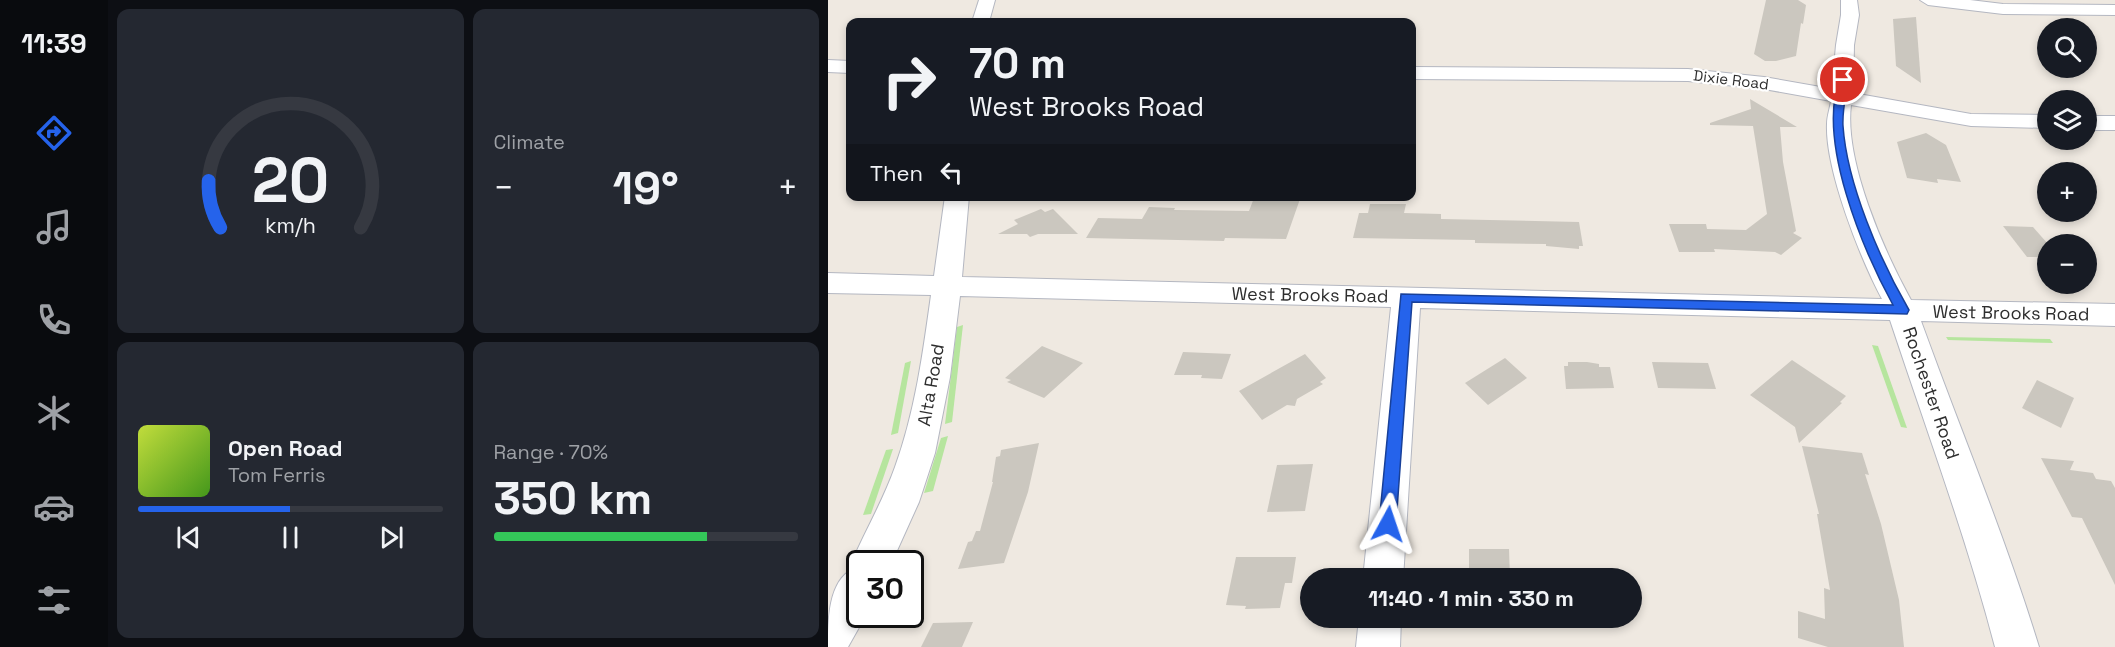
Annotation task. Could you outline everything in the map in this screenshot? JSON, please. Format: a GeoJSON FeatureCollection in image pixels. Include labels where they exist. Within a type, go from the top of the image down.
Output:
{"type":"FeatureCollection","features":[{"type":"Feature","properties":{"kind":"street"},"geometry":{"type":"LineString","coordinates":[[982,18],[987,0]]}},
{"type":"Feature","properties":{"kind":"street","name":"Rochester Road"},"geometry":{"type":"LineString","coordinates":[[1849,0],[1850,15],[1838,124],[1843,164],[1880,269],[1902,310],[1946,438],[1989,550],[2017,647]]}},
{"type":"Feature","properties":{"kind":"street"},"geometry":{"type":"LineString","coordinates":[[1928,0],[2003,9],[2115,10]]}},
{"type":"Feature","properties":{"kind":"street"},"geometry":{"type":"LineString","coordinates":[[828,66],[846,67]]}},
{"type":"Feature","properties":{"kind":"street","name":"Dixie Road"},"geometry":{"type":"LineString","coordinates":[[1416,73],[1688,75],[1764,83],[1971,120],[2037,122]]}},
{"type":"Feature","properties":{"kind":"street"},"geometry":{"type":"LineString","coordinates":[[2097,123],[2115,123]]}},
{"type":"Feature","properties":{"kind":"street","name":"Alta Road"},"geometry":{"type":"LineString","coordinates":[[877,550],[895,512],[922,437],[948,285],[956,201]]}},
{"type":"Feature","properties":{"kind":"street","name":"West Brooks Road"},"geometry":{"type":"LineString","coordinates":[[828,283],[2115,315]]}},
{"type":"Feature","properties":{"kind":"street"},"geometry":{"type":"LineString","coordinates":[[1384,568],[1406,297]]}},
{"type":"Feature","properties":{"kind":"street"},"geometry":{"type":"LineString","coordinates":[[828,640],[846,610]]}},
{"type":"Feature","properties":{"kind":"street"},"geometry":{"type":"LineString","coordinates":[[1378,647],[1379,628]]}},
{"type":"Feature","properties":{"kind":"green space"},"geometry":{"type":"Polygon","coordinates":[[[963,325],[952,422],[945,424],[957,327],[963,325]]]}},
{"type":"Feature","properties":{"kind":"green space"},"geometry":{"type":"Polygon","coordinates":[[[1946,337],[2050,339],[2053,343],[1948,340],[1946,337]]]}},
{"type":"Feature","properties":{"kind":"green space"},"geometry":{"type":"Polygon","coordinates":[[[1872,345],[1878,346],[1907,428],[1901,427],[1872,345]]]}},
{"type":"Feature","properties":{"kind":"green space"},"geometry":{"type":"Polygon","coordinates":[[[911,361],[898,433],[891,435],[905,363],[911,361]]]}},
{"type":"Feature","properties":{"kind":"green space"},"geometry":{"type":"Polygon","coordinates":[[[948,436],[933,491],[924,493],[941,438],[948,436]]]}},
{"type":"Feature","properties":{"kind":"green space"},"geometry":{"type":"Polygon","coordinates":[[[893,449],[871,514],[863,515],[886,450],[893,449]]]}},
{"type":"Feature","properties":{"kind":"building"},"geometry":{"type":"Polygon","coordinates":[[[1766,0],[1798,0],[1806,5],[1796,56],[1765,61],[1754,54],[1766,0]]]}},
{"type":"Feature","properties":{"kind":"building"},"geometry":{"type":"Polygon","coordinates":[[[1916,17],[1921,83],[1896,66],[1893,19],[1916,17]]]}},
{"type":"Feature","properties":{"kind":"building"},"geometry":{"type":"Polygon","coordinates":[[[1750,99],[1797,127],[1780,127],[1783,162],[1796,231],[1793,233],[1802,238],[1781,255],[1775,252],[1714,249],[1715,252],[1679,252],[1669,224],[1706,224],[1707,229],[1746,230],[1767,214],[1753,126],[1710,125],[1710,123],[1751,109],[1750,99]]]}},
{"type":"Feature","properties":{"kind":"building"},"geometry":{"type":"Polygon","coordinates":[[[1926,133],[1946,145],[1961,182],[1937,179],[1938,183],[1907,178],[1897,142],[1926,133]]]}},
{"type":"Feature","properties":{"kind":"building"},"geometry":{"type":"Polygon","coordinates":[[[1253,201],[1299,201],[1286,239],[1225,238],[1224,241],[1086,238],[1098,218],[1142,219],[1149,207],[1175,208],[1174,210],[1249,211],[1253,201]]]}},
{"type":"Feature","properties":{"kind":"building"},"geometry":{"type":"Polygon","coordinates":[[[1370,204],[1406,204],[1404,213],[1441,214],[1441,219],[1579,222],[1583,246],[1579,246],[1579,249],[1546,246],[1546,244],[1475,243],[1475,240],[1353,238],[1359,213],[1368,213],[1370,204]]]}},
{"type":"Feature","properties":{"kind":"building"},"geometry":{"type":"Polygon","coordinates":[[[1041,209],[1045,212],[1053,209],[1078,234],[1038,234],[1030,237],[1027,234],[998,234],[1018,224],[1014,220],[1041,209]]]}},
{"type":"Feature","properties":{"kind":"building"},"geometry":{"type":"Polygon","coordinates":[[[2003,226],[2033,227],[2039,234],[2037,234],[2037,257],[2027,257],[2003,226]]]}},
{"type":"Feature","properties":{"kind":"building"},"geometry":{"type":"Polygon","coordinates":[[[1042,346],[1083,363],[1044,398],[1007,382],[1011,380],[1005,378],[1042,346]]]}},
{"type":"Feature","properties":{"kind":"building"},"geometry":{"type":"Polygon","coordinates":[[[1183,352],[1231,354],[1222,379],[1201,378],[1202,375],[1174,375],[1183,352]]]}},
{"type":"Feature","properties":{"kind":"building"},"geometry":{"type":"Polygon","coordinates":[[[1305,354],[1326,378],[1320,382],[1323,384],[1297,399],[1295,406],[1287,405],[1262,420],[1239,391],[1305,354]]]}},
{"type":"Feature","properties":{"kind":"building"},"geometry":{"type":"Polygon","coordinates":[[[1505,358],[1527,378],[1488,405],[1465,383],[1505,358]]]}},
{"type":"Feature","properties":{"kind":"building"},"geometry":{"type":"Polygon","coordinates":[[[1792,360],[1846,396],[1840,402],[1842,403],[1799,443],[1795,427],[1750,395],[1792,360]]]}},
{"type":"Feature","properties":{"kind":"building"},"geometry":{"type":"Polygon","coordinates":[[[1568,362],[1587,362],[1599,364],[1599,367],[1610,367],[1614,388],[1566,389],[1564,366],[1568,366],[1568,362]]]}},
{"type":"Feature","properties":{"kind":"building"},"geometry":{"type":"Polygon","coordinates":[[[1652,362],[1708,363],[1716,389],[1658,388],[1652,362]]]}},
{"type":"Feature","properties":{"kind":"building"},"geometry":{"type":"Polygon","coordinates":[[[2037,380],[2074,398],[2061,428],[2022,408],[2037,380]]]}},
{"type":"Feature","properties":{"kind":"building"},"geometry":{"type":"Polygon","coordinates":[[[1039,443],[1028,492],[1004,563],[958,569],[968,542],[972,541],[976,531],[980,531],[993,482],[996,457],[1000,456],[1001,450],[1039,443]]]}},
{"type":"Feature","properties":{"kind":"building"},"geometry":{"type":"Polygon","coordinates":[[[1802,446],[1862,453],[1869,475],[1865,474],[1881,524],[1899,600],[1904,647],[1828,647],[1798,638],[1798,611],[1825,619],[1824,588],[1830,590],[1817,514],[1819,514],[1802,446]]]}},
{"type":"Feature","properties":{"kind":"building"},"geometry":{"type":"Polygon","coordinates":[[[2041,458],[2074,461],[2070,470],[2093,473],[2096,479],[2111,481],[2115,488],[2115,585],[2082,518],[2072,517],[2041,458]]]}},
{"type":"Feature","properties":{"kind":"building"},"geometry":{"type":"Polygon","coordinates":[[[1313,464],[1305,511],[1267,512],[1277,465],[1313,464]]]}},
{"type":"Feature","properties":{"kind":"building"},"geometry":{"type":"Polygon","coordinates":[[[1469,549],[1509,549],[1510,568],[1469,568],[1469,549]]]}},
{"type":"Feature","properties":{"kind":"building"},"geometry":{"type":"Polygon","coordinates":[[[1236,557],[1296,557],[1292,583],[1285,583],[1280,608],[1245,609],[1246,606],[1226,605],[1236,557]]]}},
{"type":"Feature","properties":{"kind":"building"},"geometry":{"type":"Polygon","coordinates":[[[973,622],[962,647],[921,647],[933,623],[973,622]]]}},
{"type":"Feature","properties":{"kind":"route"},"geometry":{"type":"LineString","coordinates":[[1388,524],[1406,297],[1902,310],[1880,269],[1857,210],[1843,164],[1838,124],[1843,80]]}}]}
